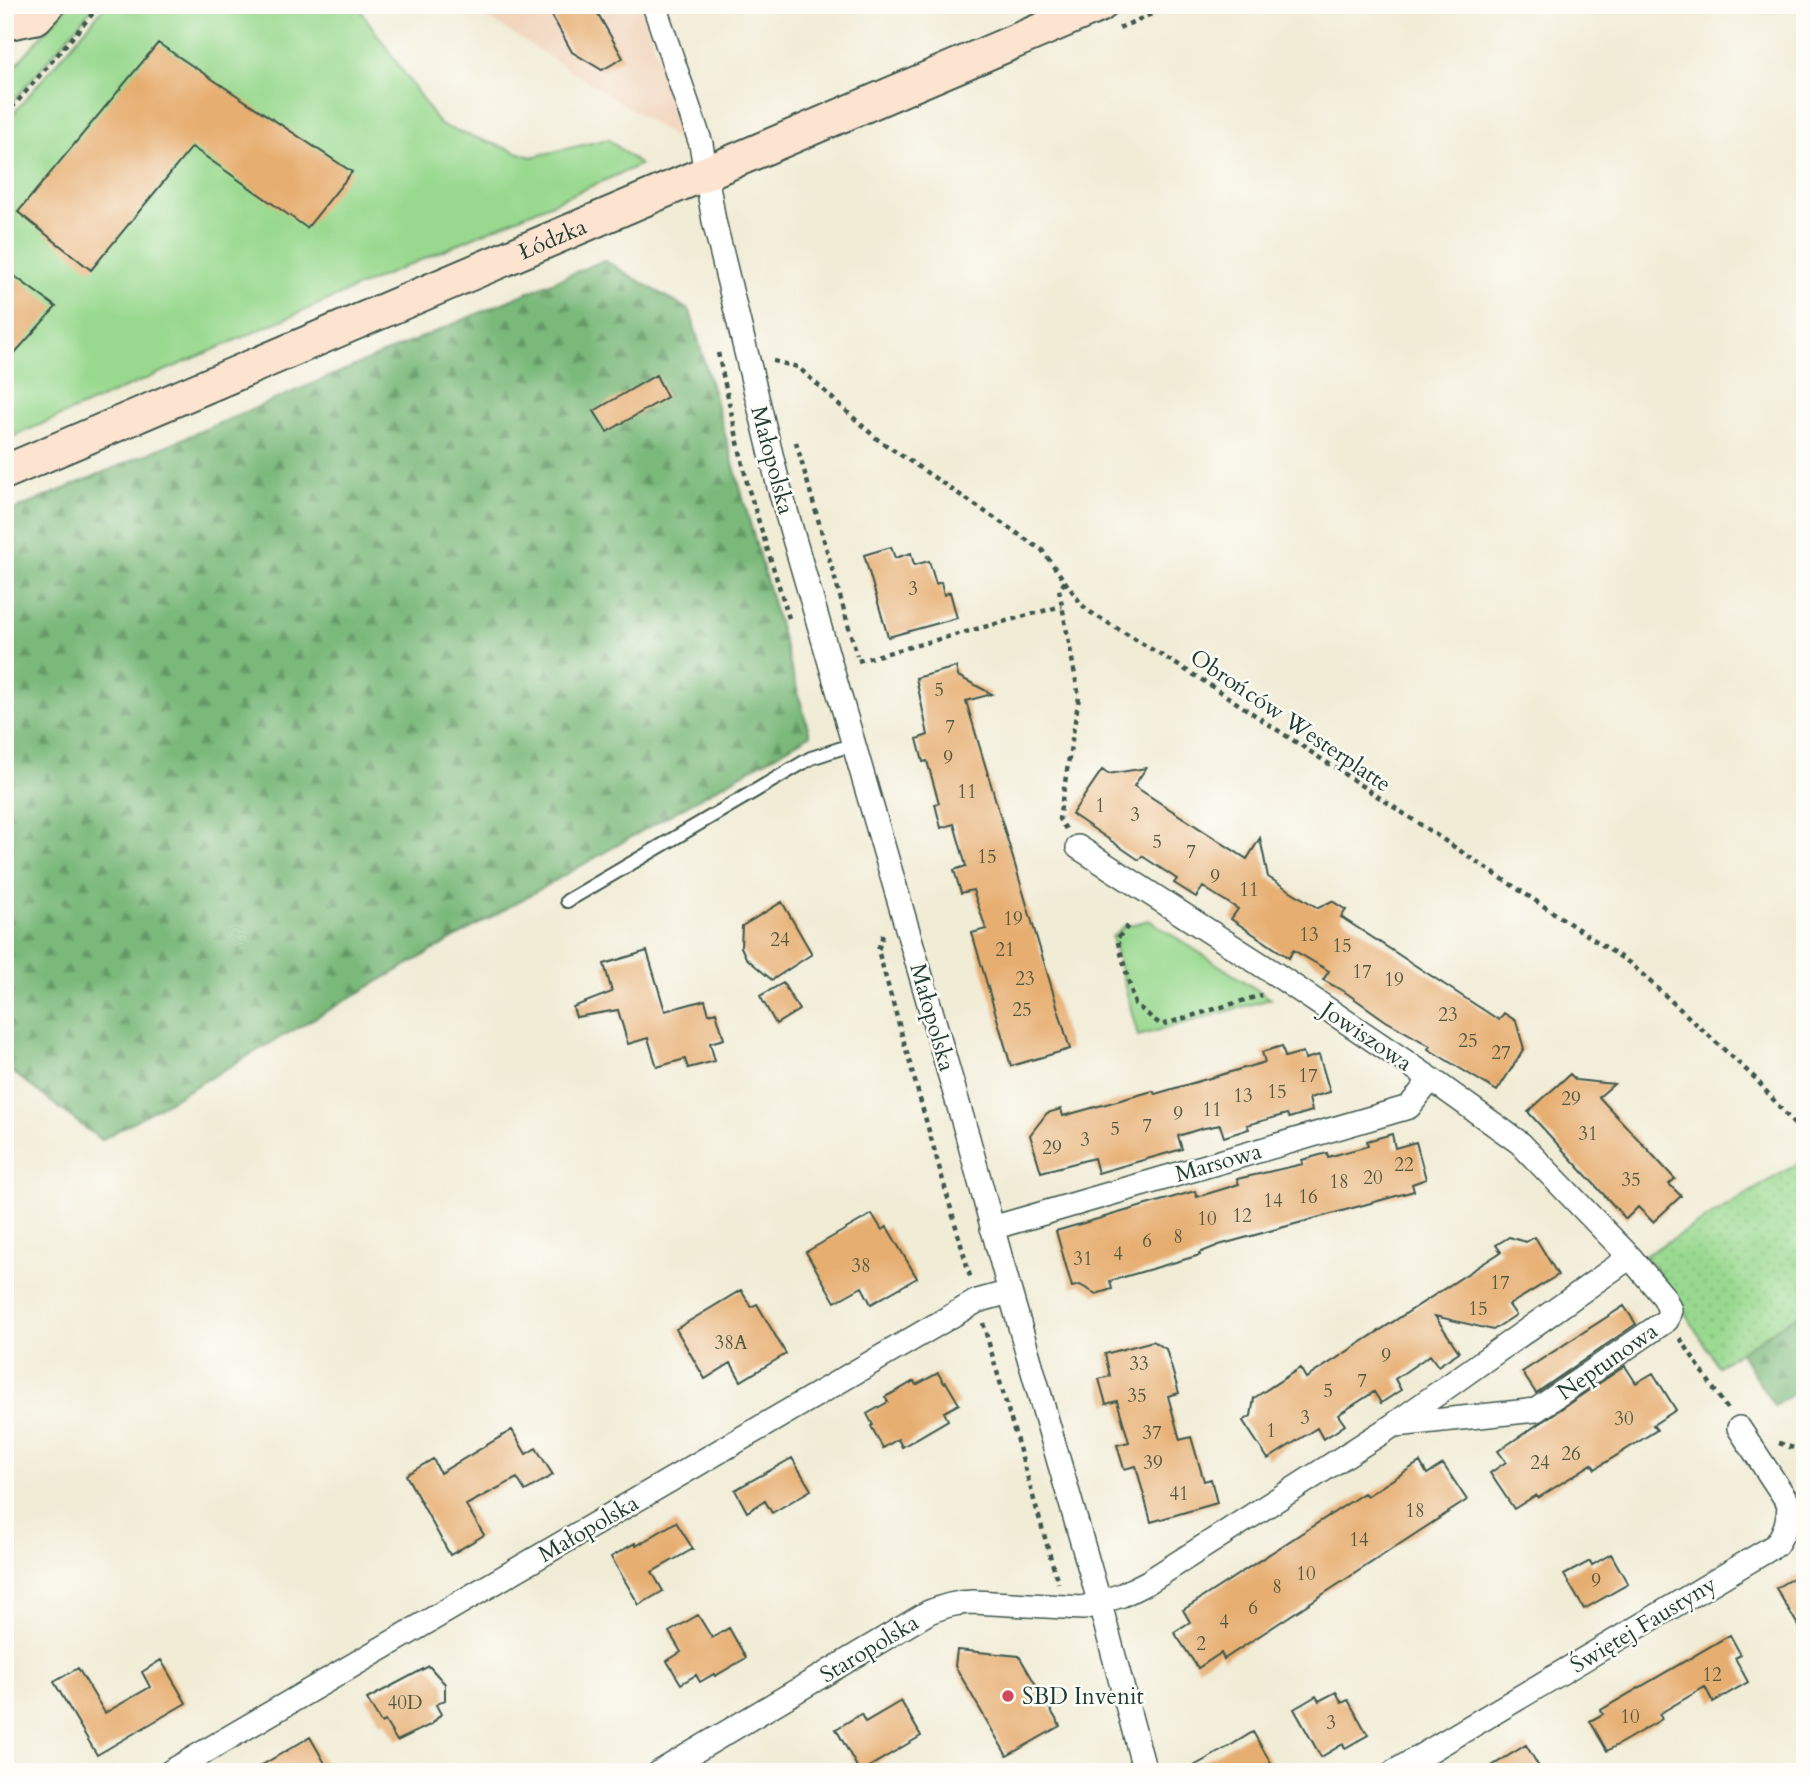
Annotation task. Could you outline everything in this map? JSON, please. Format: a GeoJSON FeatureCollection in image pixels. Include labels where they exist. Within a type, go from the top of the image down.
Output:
{"type":"FeatureCollection","features":[{"type":"Feature","properties":{"kind":"street"},"geometry":{"type":"LineString","coordinates":[[9,19],[36,17],[47,5]]}},
{"type":"Feature","properties":{"kind":"street","name":"Małopolska"},"geometry":{"type":"LineString","coordinates":[[654,5],[701,144],[713,222],[779,487],[1100,1604],[1145,1772]]}},
{"type":"Feature","properties":{"kind":"street","name":"Łódzka"},"geometry":{"type":"LineString","coordinates":[[5,472],[1100,5]]}},
{"type":"Feature","properties":{"kind":"street","name":"Jowiszowa"},"geometry":{"type":"LineString","coordinates":[[1078,847],[1277,975],[1432,1079],[1520,1143],[1630,1257]]}},
{"type":"Feature","properties":{"kind":"street","name":"Marsowa"},"geometry":{"type":"LineString","coordinates":[[992,1228],[1409,1107],[1432,1079]]}},
{"type":"Feature","properties":{"kind":"street","name":"Neptunowa"},"geometry":{"type":"LineString","coordinates":[[1100,1604],[1148,1582],[1392,1426],[1630,1257],[1664,1297],[1670,1310],[1667,1320],[1536,1410],[1392,1426]]}},
{"type":"Feature","properties":{"kind":"street","name":"Małopolska"},"geometry":{"type":"LineString","coordinates":[[170,1772],[977,1301],[1010,1292]]}},
{"type":"Feature","properties":{"kind":"street","name":"Świętej Faustyny"},"geometry":{"type":"LineString","coordinates":[[1394,1772],[1776,1545],[1789,1517],[1789,1504],[1740,1428]]}},
{"type":"Feature","properties":{"kind":"street","name":"Staropolska"},"geometry":{"type":"LineString","coordinates":[[660,1772],[943,1606],[956,1602],[974,1602],[1065,1609],[1100,1604]]}},
{"type":"Feature","properties":{"kind":"lane"},"geometry":{"type":"LineString","coordinates":[[567,901],[811,758],[854,744]]}},
{"type":"Feature","properties":{"kind":"path"},"geometry":{"type":"LineString","coordinates":[[5,116],[100,5]]}},
{"type":"Feature","properties":{"kind":"path"},"geometry":{"type":"LineString","coordinates":[[716,342],[748,487],[791,625]]}},
{"type":"Feature","properties":{"kind":"path","name":"Obrońców Westerplatte"},"geometry":{"type":"LineString","coordinates":[[748,365],[773,360],[798,367],[877,439],[1042,550],[1090,612],[1199,678],[1631,964],[1755,1078],[1805,1137]]}},
{"type":"Feature","properties":{"kind":"path"},"geometry":{"type":"LineString","coordinates":[[1065,582],[1059,589],[1079,697],[1059,819],[1078,847]]}},
{"type":"Feature","properties":{"kind":"path"},"geometry":{"type":"LineString","coordinates":[[858,661],[1062,606]]}},
{"type":"Feature","properties":{"kind":"path"},"geometry":{"type":"LineString","coordinates":[[879,923],[883,936],[878,950],[1065,1609]]}},
{"type":"Feature","properties":{"kind":"path"},"geometry":{"type":"LineString","coordinates":[[1128,926],[1117,939],[1135,1004],[1161,1025],[1263,995],[1277,975]]}},
{"type":"Feature","properties":{"kind":"path"},"geometry":{"type":"LineString","coordinates":[[1667,1320],[1740,1428],[1805,1452]]}},
{"type":"Feature","properties":{"kind":"shaded area"},"geometry":{"type":"Polygon","coordinates":[[[468,5],[641,5],[684,133],[682,142],[468,5]]]}},
{"type":"Feature","properties":{"kind":"green space"},"geometry":{"type":"Polygon","coordinates":[[[68,5],[95,5],[5,111],[5,78],[68,5]]]}},
{"type":"Feature","properties":{"kind":"green space"},"geometry":{"type":"Polygon","coordinates":[[[106,5],[357,5],[440,125],[531,157],[608,139],[640,165],[5,440],[5,123],[106,5]]]}},
{"type":"Feature","properties":{"kind":"green space"},"geometry":{"type":"Polygon","coordinates":[[[604,260],[690,311],[810,735],[101,1140],[5,1066],[5,514],[604,260]]]}},
{"type":"Feature","properties":{"kind":"green space"},"geometry":{"type":"Polygon","coordinates":[[[1149,920],[1271,999],[1138,1036],[1112,937],[1123,927],[1149,920]]]}},
{"type":"Feature","properties":{"kind":"green space"},"geometry":{"type":"Polygon","coordinates":[[[1805,1159],[1805,1310],[1718,1366],[1666,1282],[1644,1256],[1805,1159]]]}},
{"type":"Feature","properties":{"kind":"green space"},"geometry":{"type":"Polygon","coordinates":[[[1805,1310],[1805,1387],[1774,1406],[1740,1352],[1805,1310]]]}},
{"type":"Feature","properties":{"kind":"building"},"geometry":{"type":"Polygon","coordinates":[[[546,5],[593,5],[623,58],[602,70],[572,52],[546,5]]]}},
{"type":"Feature","properties":{"kind":"building"},"geometry":{"type":"Polygon","coordinates":[[[158,43],[352,172],[307,228],[192,147],[91,270],[18,212],[158,43]]]}},
{"type":"Feature","properties":{"kind":"building"},"geometry":{"type":"Polygon","coordinates":[[[5,269],[56,307],[5,364],[5,269]]]}},
{"type":"Feature","properties":{"kind":"building"},"geometry":{"type":"Polygon","coordinates":[[[656,375],[667,397],[607,432],[594,411],[656,375]]]}},
{"type":"Feature","properties":{"kind":"building"},"geometry":{"type":"Polygon","coordinates":[[[891,547],[895,558],[911,553],[914,565],[929,561],[936,584],[941,582],[944,595],[950,592],[957,618],[888,637],[864,555],[891,547]]]}},
{"type":"Feature","properties":{"kind":"building"},"geometry":{"type":"Polygon","coordinates":[[[956,667],[958,676],[992,694],[966,701],[1070,1049],[1011,1066],[972,933],[986,929],[973,890],[961,893],[954,870],[966,866],[954,824],[941,828],[935,804],[939,803],[927,761],[923,762],[917,739],[928,735],[916,678],[956,667]]]}},
{"type":"Feature","properties":{"kind":"building"},"geometry":{"type":"Polygon","coordinates":[[[1146,768],[1134,786],[1247,859],[1260,838],[1268,877],[1318,908],[1332,901],[1346,910],[1341,917],[1459,994],[1499,1020],[1504,1013],[1516,1021],[1524,1049],[1497,1091],[1323,980],[1329,971],[1293,950],[1289,958],[1231,919],[1238,909],[1203,887],[1196,897],[1174,883],[1177,879],[1142,856],[1139,860],[1072,814],[1102,770],[1108,774],[1146,768]]]}},
{"type":"Feature","properties":{"kind":"building"},"geometry":{"type":"Polygon","coordinates":[[[782,902],[812,954],[772,980],[746,958],[741,947],[742,926],[782,902]]]}},
{"type":"Feature","properties":{"kind":"building"},"geometry":{"type":"Polygon","coordinates":[[[647,951],[665,1011],[705,1000],[709,1014],[716,1012],[724,1039],[710,1043],[715,1061],[688,1068],[685,1059],[657,1067],[648,1038],[628,1044],[618,1010],[576,1017],[573,1007],[612,992],[604,964],[647,951]]]}},
{"type":"Feature","properties":{"kind":"building"},"geometry":{"type":"Polygon","coordinates":[[[783,983],[799,1010],[776,1024],[760,996],[783,983]]]}},
{"type":"Feature","properties":{"kind":"building"},"geometry":{"type":"Polygon","coordinates":[[[1282,1046],[1285,1057],[1303,1052],[1305,1059],[1319,1055],[1330,1092],[1309,1098],[1312,1111],[1289,1118],[1287,1114],[1247,1125],[1249,1129],[1224,1137],[1220,1125],[1200,1129],[1178,1136],[1182,1149],[1098,1173],[1094,1158],[1041,1172],[1030,1135],[1047,1113],[1061,1109],[1063,1116],[1153,1091],[1155,1094],[1265,1062],[1262,1052],[1282,1046]]]}},
{"type":"Feature","properties":{"kind":"building"},"geometry":{"type":"Polygon","coordinates":[[[1570,1074],[1576,1080],[1614,1084],[1599,1097],[1675,1179],[1669,1184],[1681,1196],[1653,1222],[1638,1207],[1626,1219],[1528,1112],[1570,1074]]]}},
{"type":"Feature","properties":{"kind":"building"},"geometry":{"type":"Polygon","coordinates":[[[1392,1134],[1395,1148],[1416,1142],[1426,1179],[1412,1184],[1414,1191],[1219,1245],[1199,1253],[1200,1255],[1110,1281],[1112,1289],[1096,1294],[1080,1285],[1072,1287],[1056,1231],[1195,1191],[1197,1197],[1239,1184],[1237,1179],[1303,1164],[1302,1160],[1327,1153],[1328,1157],[1368,1146],[1367,1141],[1392,1134]]]}},
{"type":"Feature","properties":{"kind":"building"},"geometry":{"type":"Polygon","coordinates":[[[872,1214],[882,1230],[887,1227],[917,1278],[871,1304],[862,1287],[835,1302],[806,1252],[872,1214]]]}},
{"type":"Feature","properties":{"kind":"building"},"geometry":{"type":"Polygon","coordinates":[[[1509,1237],[1526,1242],[1535,1237],[1558,1275],[1509,1305],[1516,1315],[1493,1330],[1435,1316],[1459,1352],[1438,1366],[1430,1355],[1395,1379],[1401,1390],[1381,1403],[1374,1392],[1338,1415],[1345,1425],[1335,1432],[1323,1439],[1317,1428],[1268,1459],[1243,1421],[1251,1416],[1254,1398],[1300,1368],[1306,1378],[1501,1252],[1496,1245],[1509,1237]]]}},
{"type":"Feature","properties":{"kind":"building"},"geometry":{"type":"Polygon","coordinates":[[[741,1290],[751,1307],[757,1304],[786,1354],[741,1381],[731,1363],[705,1379],[676,1329],[741,1290]]]}},
{"type":"Feature","properties":{"kind":"building"},"geometry":{"type":"Polygon","coordinates":[[[1624,1306],[1636,1324],[1536,1393],[1522,1372],[1624,1306]]]}},
{"type":"Feature","properties":{"kind":"building"},"geometry":{"type":"Polygon","coordinates":[[[1153,1341],[1166,1349],[1179,1393],[1168,1396],[1180,1440],[1191,1437],[1204,1481],[1211,1479],[1217,1503],[1151,1522],[1136,1466],[1124,1469],[1117,1445],[1129,1442],[1117,1401],[1106,1404],[1099,1379],[1110,1376],[1105,1354],[1153,1341]]]}},
{"type":"Feature","properties":{"kind":"building"},"geometry":{"type":"Polygon","coordinates":[[[1625,1366],[1636,1383],[1653,1373],[1676,1410],[1653,1425],[1657,1430],[1595,1469],[1592,1464],[1538,1498],[1536,1495],[1514,1509],[1490,1473],[1506,1462],[1498,1451],[1625,1366]]]}},
{"type":"Feature","properties":{"kind":"building"},"geometry":{"type":"Polygon","coordinates":[[[938,1373],[959,1404],[944,1412],[948,1420],[902,1447],[898,1439],[883,1448],[867,1414],[888,1402],[885,1397],[914,1381],[916,1385],[938,1373]]]}},
{"type":"Feature","properties":{"kind":"building"},"geometry":{"type":"Polygon","coordinates":[[[512,1430],[526,1454],[536,1448],[553,1475],[525,1491],[517,1478],[466,1505],[484,1535],[450,1555],[406,1475],[433,1459],[440,1473],[512,1430]]]}},
{"type":"Feature","properties":{"kind":"building"},"geometry":{"type":"Polygon","coordinates":[[[792,1458],[811,1490],[772,1513],[765,1501],[747,1512],[735,1490],[792,1458]]]}},
{"type":"Feature","properties":{"kind":"building"},"geometry":{"type":"Polygon","coordinates":[[[1420,1462],[1427,1474],[1443,1464],[1467,1500],[1224,1659],[1221,1653],[1198,1668],[1174,1632],[1190,1622],[1183,1610],[1364,1493],[1367,1496],[1420,1462]]]}},
{"type":"Feature","properties":{"kind":"building"},"geometry":{"type":"Polygon","coordinates":[[[676,1522],[693,1549],[652,1572],[663,1591],[639,1605],[611,1557],[635,1543],[636,1546],[676,1522]]]}},
{"type":"Feature","properties":{"kind":"building"},"geometry":{"type":"Polygon","coordinates":[[[1611,1554],[1628,1584],[1584,1609],[1564,1575],[1590,1561],[1592,1565],[1611,1554]]]}},
{"type":"Feature","properties":{"kind":"building"},"geometry":{"type":"Polygon","coordinates":[[[1805,1571],[1805,1637],[1776,1588],[1805,1571]]]}},
{"type":"Feature","properties":{"kind":"building"},"geometry":{"type":"Polygon","coordinates":[[[698,1615],[712,1638],[729,1628],[746,1658],[700,1682],[696,1675],[681,1684],[667,1661],[681,1652],[669,1632],[698,1615]]]}},
{"type":"Feature","properties":{"kind":"building"},"geometry":{"type":"Polygon","coordinates":[[[1730,1635],[1741,1655],[1735,1658],[1748,1682],[1713,1702],[1705,1687],[1659,1714],[1662,1719],[1607,1751],[1590,1721],[1603,1714],[1601,1710],[1730,1635]]]}},
{"type":"Feature","properties":{"kind":"building","name":"SBD Invenit"},"geometry":{"type":"Polygon","coordinates":[[[957,1650],[1019,1656],[1060,1726],[1007,1756],[955,1666],[957,1650]]]}},
{"type":"Feature","properties":{"kind":"building"},"geometry":{"type":"Polygon","coordinates":[[[161,1660],[186,1703],[97,1755],[54,1682],[78,1668],[105,1713],[150,1687],[142,1672],[161,1660]]]}},
{"type":"Feature","properties":{"kind":"building"},"geometry":{"type":"Polygon","coordinates":[[[429,1666],[445,1684],[445,1700],[436,1705],[441,1714],[432,1724],[397,1741],[385,1721],[381,1723],[367,1699],[429,1666]]]}},
{"type":"Feature","properties":{"kind":"building"},"geometry":{"type":"Polygon","coordinates":[[[1336,1692],[1342,1703],[1348,1700],[1368,1735],[1345,1748],[1343,1744],[1321,1757],[1294,1709],[1316,1696],[1319,1701],[1336,1692]]]}},
{"type":"Feature","properties":{"kind":"building"},"geometry":{"type":"Polygon","coordinates":[[[901,1701],[921,1736],[860,1772],[836,1729],[861,1714],[865,1722],[901,1701]]]}},
{"type":"Feature","properties":{"kind":"building"},"geometry":{"type":"Polygon","coordinates":[[[1253,1732],[1276,1772],[1183,1772],[1228,1747],[1253,1732]]]}},
{"type":"Feature","properties":{"kind":"building"},"geometry":{"type":"Polygon","coordinates":[[[310,1737],[330,1772],[250,1772],[310,1737]]]}},
{"type":"Feature","properties":{"kind":"building"},"geometry":{"type":"Polygon","coordinates":[[[1526,1745],[1542,1772],[1482,1772],[1526,1745]]]}},
{"type":"Feature","properties":{"kind":"place","name":"SBD Invenit"},"geometry":{"type":"Point","coordinates":[1008,1696]}}]}
